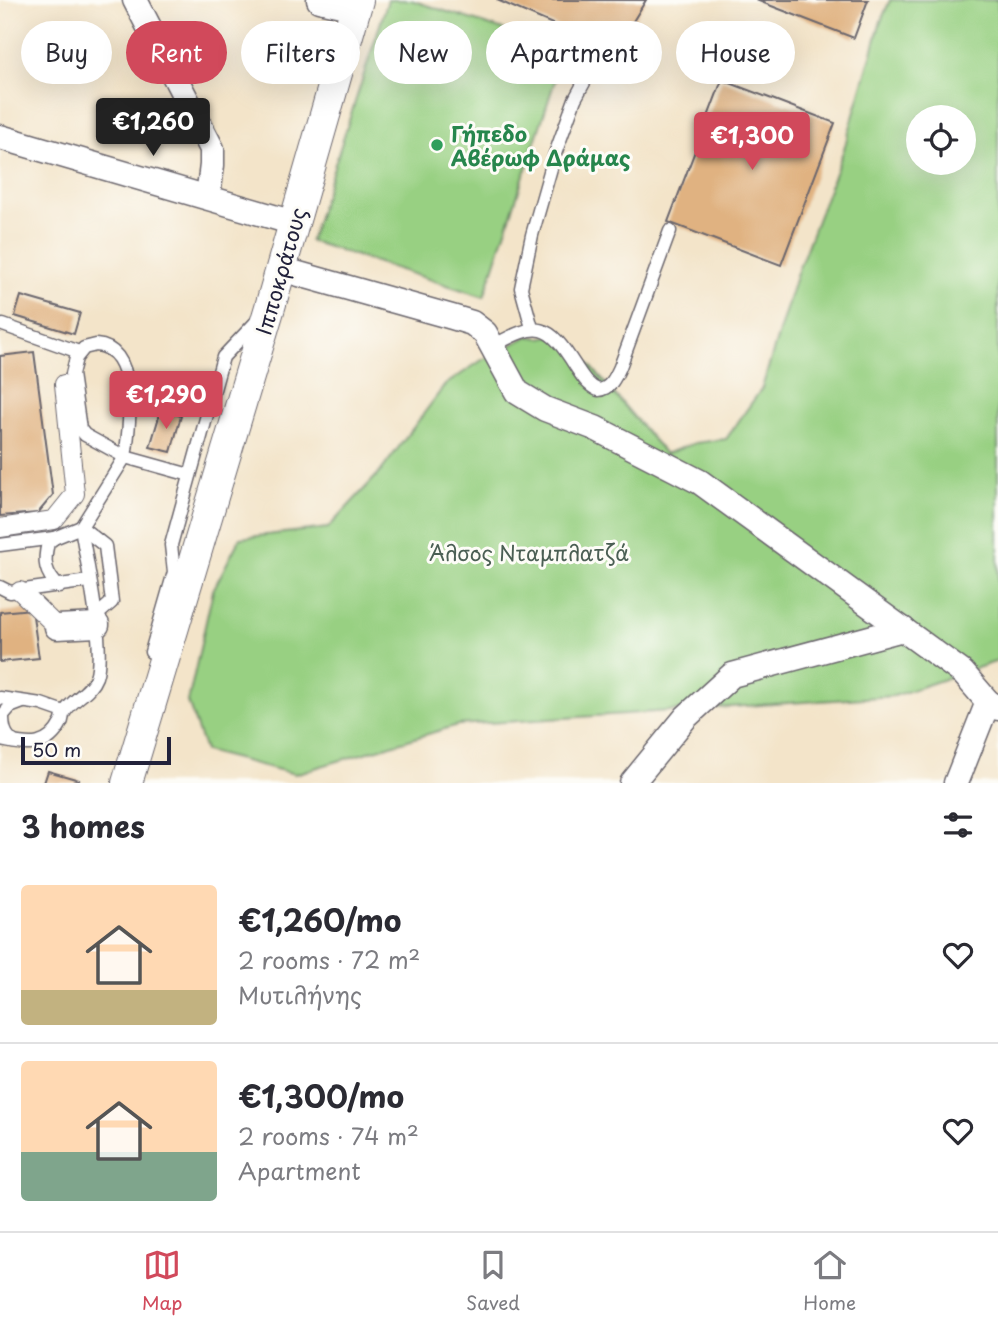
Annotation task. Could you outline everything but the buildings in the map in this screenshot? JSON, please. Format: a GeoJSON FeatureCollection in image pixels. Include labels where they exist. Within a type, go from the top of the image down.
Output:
{"type":"FeatureCollection","features":[{"type":"Feature","properties":{"kind":"street"},"geometry":{"type":"LineString","coordinates":[[135,0],[212,149],[208,197]]}},
{"type":"Feature","properties":{"kind":"street"},"geometry":{"type":"LineString","coordinates":[[319,0],[356,4]]}},
{"type":"Feature","properties":{"kind":"street","name":"Ιπποκράτους"},"geometry":{"type":"LineString","coordinates":[[127,783],[270,307],[356,4]]}},
{"type":"Feature","properties":{"kind":"street"},"geometry":{"type":"LineString","coordinates":[[0,136],[294,223]]}},
{"type":"Feature","properties":{"kind":"street"},"geometry":{"type":"LineString","coordinates":[[281,269],[472,323],[485,332],[517,392],[545,409],[595,428],[700,482],[963,673],[993,705],[956,783]]}},
{"type":"Feature","properties":{"kind":"street"},"geometry":{"type":"LineString","coordinates":[[0,528],[54,520],[75,494],[63,384]]}},
{"type":"Feature","properties":{"kind":"street"},"geometry":{"type":"LineString","coordinates":[[20,591],[57,627],[96,621]]}},
{"type":"Feature","properties":{"kind":"street"},"geometry":{"type":"LineString","coordinates":[[632,783],[686,718],[732,675],[903,629]]}},
{"type":"Feature","properties":{"kind":"lane"},"geometry":{"type":"LineString","coordinates":[[532,328],[521,288],[531,235],[555,154],[583,84]]}},
{"type":"Feature","properties":{"kind":"lane"},"geometry":{"type":"LineString","coordinates":[[493,345],[521,330],[532,328],[549,333],[593,388],[602,390],[609,386],[620,368],[670,231]]}},
{"type":"Feature","properties":{"kind":"lane"},"geometry":{"type":"LineString","coordinates":[[154,697],[150,656],[174,572],[170,545],[223,357],[270,307]]}},
{"type":"Feature","properties":{"kind":"lane"},"geometry":{"type":"LineString","coordinates":[[3,326],[79,352]]}},
{"type":"Feature","properties":{"kind":"lane"},"geometry":{"type":"LineString","coordinates":[[59,587],[47,573],[45,565],[48,542],[81,527],[125,457],[129,432],[126,379],[121,358],[109,346],[102,345],[90,346],[79,352],[63,384],[80,429],[85,435],[125,457],[190,475]]}},
{"type":"Feature","properties":{"kind":"lane"},"geometry":{"type":"LineString","coordinates":[[103,443],[118,442],[129,432]]}},
{"type":"Feature","properties":{"kind":"lane"},"geometry":{"type":"LineString","coordinates":[[0,740],[29,746],[41,742],[61,723],[64,712],[84,695],[96,678],[96,621],[81,527]]}},
{"type":"Feature","properties":{"kind":"lane"},"geometry":{"type":"LineString","coordinates":[[81,527],[105,546],[112,602],[96,621]]}},
{"type":"Feature","properties":{"kind":"lane"},"geometry":{"type":"LineString","coordinates":[[0,545],[54,538]]}},
{"type":"Feature","properties":{"kind":"lane"},"geometry":{"type":"LineString","coordinates":[[0,587],[10,592],[89,581]]}},
{"type":"Feature","properties":{"kind":"lane"},"geometry":{"type":"LineString","coordinates":[[0,698],[55,707],[64,712]]}},
{"type":"Feature","properties":{"kind":"lane"},"geometry":{"type":"LineString","coordinates":[[14,742],[7,738],[3,715],[10,707],[24,701]]}},
{"type":"Feature","properties":{"kind":"green space","name":"Γήπεδο Αβέρωφ Δράμας"},"geometry":{"type":"Polygon","coordinates":[[[388,0],[411,0],[486,24],[486,84],[554,84],[484,297],[310,241],[374,43],[374,84],[472,84],[472,21],[381,21],[388,0]]]}},
{"type":"Feature","properties":{"kind":"green space","name":"Άλσος Νταμπλατζά"},"geometry":{"type":"Polygon","coordinates":[[[890,0],[998,0],[998,661],[894,696],[458,725],[295,774],[205,751],[188,702],[213,590],[240,538],[328,528],[381,471],[445,385],[482,360],[528,336],[540,338],[563,333],[665,454],[695,443],[726,439],[762,388],[797,273],[844,149],[881,21],[890,0]]]}},
{"type":"Feature","properties":{"kind":"place","name":"Γήπεδο Αβέρωφ Δράμας"},"geometry":{"type":"Point","coordinates":[437,145]}}]}
